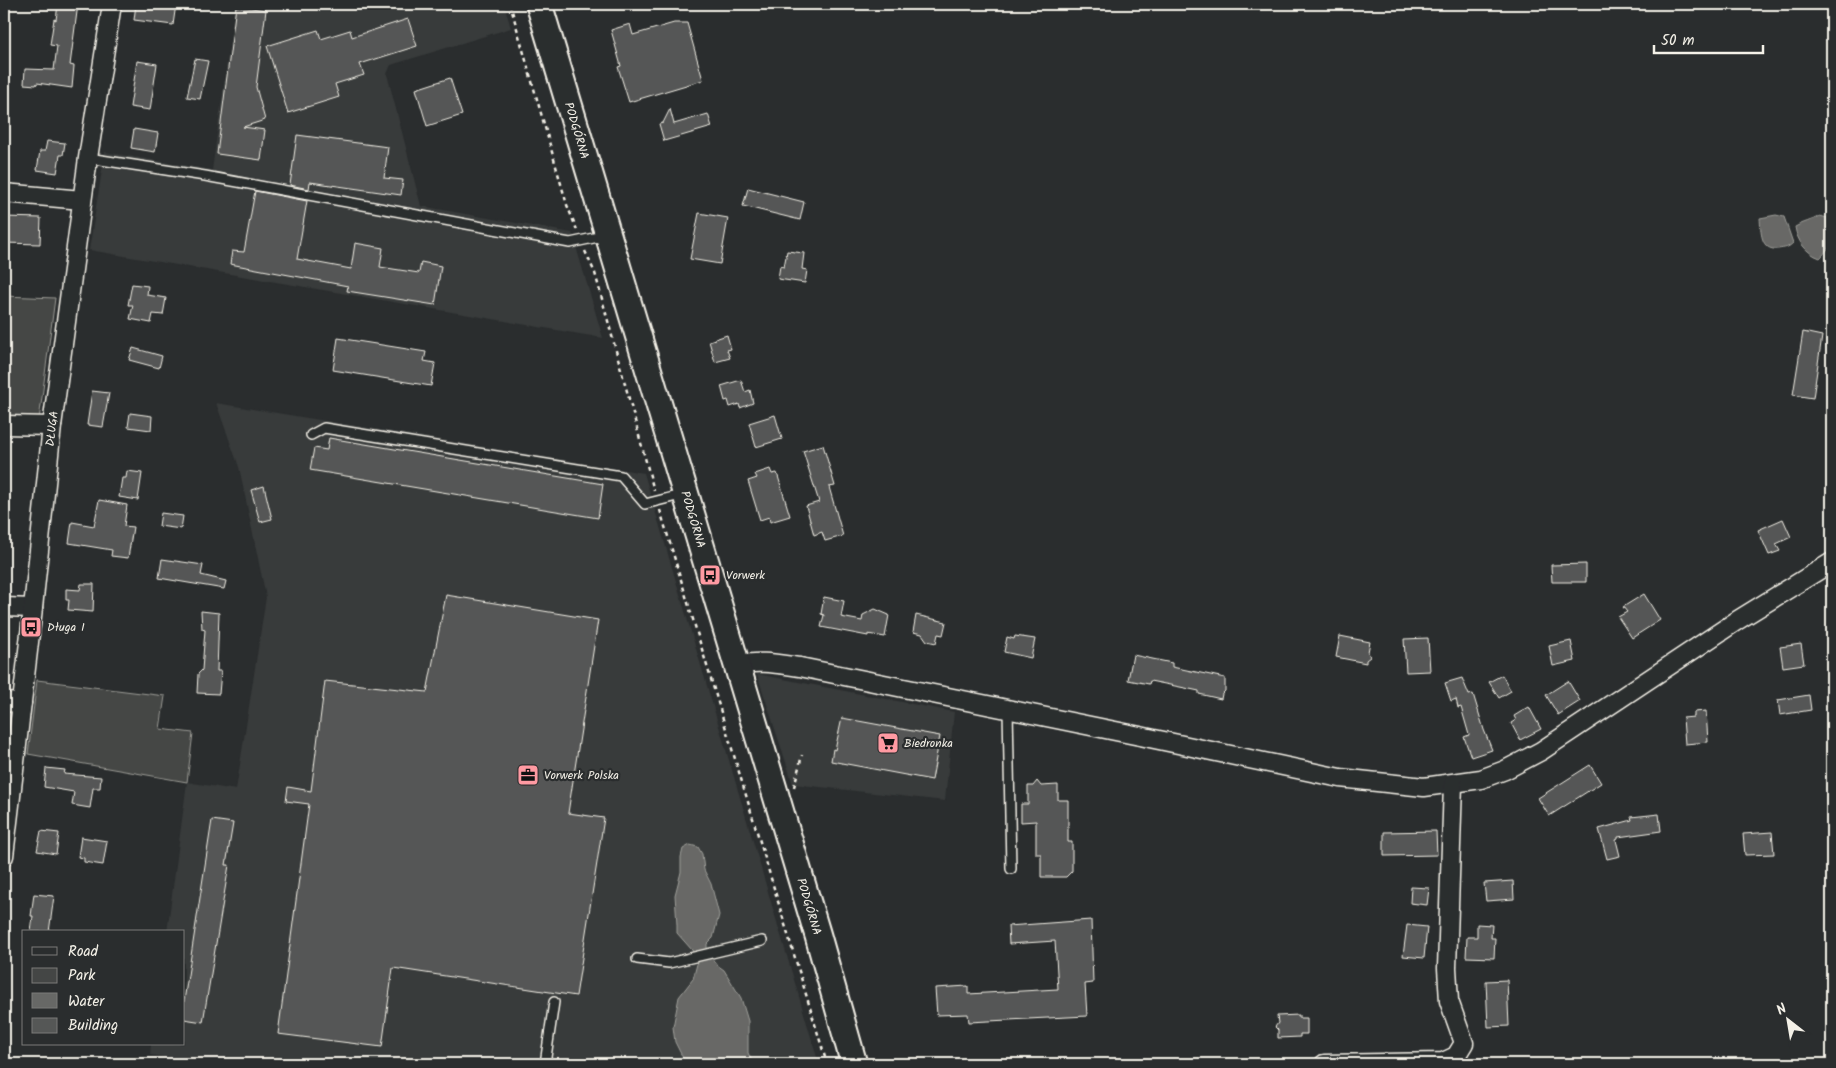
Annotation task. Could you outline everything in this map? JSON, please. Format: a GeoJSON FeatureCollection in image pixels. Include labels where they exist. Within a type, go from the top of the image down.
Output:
{"type":"FeatureCollection","features":[{"type":"Feature","properties":{"kind":"main road","name":"PODGÓRNA"},"geometry":{"type":"LineString","coordinates":[[539,4],[818,936],[854,1064]]}},
{"type":"Feature","properties":{"kind":"street","name":"DŁUGA"},"geometry":{"type":"LineString","coordinates":[[4,856],[52,426],[82,200],[112,4]]}},
{"type":"Feature","properties":{"kind":"street"},"geometry":{"type":"LineString","coordinates":[[4,194],[82,200]]}},
{"type":"Feature","properties":{"kind":"street"},"geometry":{"type":"LineString","coordinates":[[4,425],[52,426]]}},
{"type":"Feature","properties":{"kind":"street"},"geometry":{"type":"LineString","coordinates":[[737,665],[756,662],[800,668],[1340,778],[1424,788],[1481,779],[1541,751],[1738,620],[1832,562]]}},
{"type":"Feature","properties":{"kind":"street"},"geometry":{"type":"LineString","coordinates":[[4,607],[33,608]]}},
{"type":"Feature","properties":{"kind":"street"},"geometry":{"type":"LineString","coordinates":[[4,702],[22,703]]}},
{"type":"Feature","properties":{"kind":"street"},"geometry":{"type":"LineString","coordinates":[[1324,1064],[1443,1062],[1456,1056],[1464,1043],[1449,1001],[1447,968],[1453,784]]}},
{"type":"Feature","properties":{"kind":"lane"},"geometry":{"type":"LineString","coordinates":[[88,158],[206,176],[570,243],[608,235]]}},
{"type":"Feature","properties":{"kind":"lane"},"geometry":{"type":"LineString","coordinates":[[311,435],[324,428],[621,476],[645,504],[686,494]]}},
{"type":"Feature","properties":{"kind":"lane"},"geometry":{"type":"LineString","coordinates":[[1008,709],[1011,869]]}},
{"type":"Feature","properties":{"kind":"lane"},"geometry":{"type":"LineString","coordinates":[[637,960],[669,963],[762,941]]}},
{"type":"Feature","properties":{"kind":"lane"},"geometry":{"type":"LineString","coordinates":[[545,1064],[554,1002]]}},
{"type":"Feature","properties":{"kind":"path"},"geometry":{"type":"LineString","coordinates":[[510,4],[567,204],[595,274],[657,501],[827,1064]]}},
{"type":"Feature","properties":{"kind":"shaded area"},"geometry":{"type":"Polygon","coordinates":[[[235,4],[504,4],[511,28],[391,65],[387,74],[421,206],[572,233],[603,338],[89,250],[105,152],[212,170],[235,4]]]}},
{"type":"Feature","properties":{"kind":"shaded area"},"geometry":{"type":"Polygon","coordinates":[[[216,403],[644,473],[819,1064],[214,1064],[150,1055],[151,1046],[185,1046],[185,930],[167,930],[187,782],[236,790],[266,597],[239,467],[216,403]]]}},
{"type":"Feature","properties":{"kind":"shaded area"},"geometry":{"type":"Polygon","coordinates":[[[757,674],[954,712],[945,801],[793,784],[757,674]]]}},
{"type":"Feature","properties":{"kind":"green space"},"geometry":{"type":"Polygon","coordinates":[[[4,296],[55,298],[39,420],[4,419],[4,296]]]}},
{"type":"Feature","properties":{"kind":"green space"},"geometry":{"type":"Polygon","coordinates":[[[37,680],[165,696],[160,729],[193,733],[187,782],[28,754],[37,680]]]}},
{"type":"Feature","properties":{"kind":"water"},"geometry":{"type":"Polygon","coordinates":[[[1776,215],[1784,217],[1793,243],[1786,248],[1772,249],[1768,247],[1763,239],[1760,218],[1776,215]]]}},
{"type":"Feature","properties":{"kind":"water"},"geometry":{"type":"Polygon","coordinates":[[[1820,216],[1831,219],[1833,231],[1830,245],[1820,258],[1810,253],[1803,246],[1795,227],[1820,216]]]}},
{"type":"Feature","properties":{"kind":"water"},"geometry":{"type":"Polygon","coordinates":[[[690,845],[698,847],[702,854],[704,870],[711,884],[719,915],[713,938],[707,944],[707,952],[717,965],[724,970],[741,998],[748,1021],[748,1053],[754,1064],[686,1064],[675,1042],[673,1027],[679,997],[693,979],[697,964],[692,950],[677,933],[675,895],[681,872],[683,849],[690,845]]]}},
{"type":"Feature","properties":{"kind":"building"},"geometry":{"type":"Polygon","coordinates":[[[58,4],[78,4],[70,65],[74,66],[72,88],[37,83],[36,85],[24,84],[25,69],[54,70],[57,46],[50,45],[58,4]]]}},
{"type":"Feature","properties":{"kind":"building"},"geometry":{"type":"Polygon","coordinates":[[[136,4],[176,4],[173,25],[134,20],[136,4]]]}},
{"type":"Feature","properties":{"kind":"building"},"geometry":{"type":"Polygon","coordinates":[[[236,6],[266,10],[256,87],[265,120],[243,127],[265,130],[261,160],[217,154],[236,6]]]}},
{"type":"Feature","properties":{"kind":"building"},"geometry":{"type":"Polygon","coordinates":[[[408,19],[417,46],[360,64],[364,75],[335,84],[339,97],[288,113],[267,46],[318,30],[321,39],[350,30],[352,37],[408,19]]]}},
{"type":"Feature","properties":{"kind":"building"},"geometry":{"type":"Polygon","coordinates":[[[674,23],[687,23],[703,80],[629,102],[618,67],[621,66],[611,30],[630,24],[633,35],[674,23]]]}},
{"type":"Feature","properties":{"kind":"building"},"geometry":{"type":"Polygon","coordinates":[[[195,59],[208,61],[200,99],[187,97],[195,59]]]}},
{"type":"Feature","properties":{"kind":"building"},"geometry":{"type":"Polygon","coordinates":[[[137,61],[157,64],[150,110],[130,107],[137,61]]]}},
{"type":"Feature","properties":{"kind":"building"},"geometry":{"type":"Polygon","coordinates":[[[450,78],[462,115],[427,126],[416,89],[450,78]]]}},
{"type":"Feature","properties":{"kind":"building"},"geometry":{"type":"Polygon","coordinates":[[[670,109],[674,124],[708,114],[712,127],[664,141],[659,124],[663,123],[670,109]]]}},
{"type":"Feature","properties":{"kind":"building"},"geometry":{"type":"Polygon","coordinates":[[[134,129],[158,133],[155,152],[131,148],[134,129]]]}},
{"type":"Feature","properties":{"kind":"building"},"geometry":{"type":"Polygon","coordinates":[[[297,135],[388,147],[384,178],[403,180],[401,195],[310,182],[309,189],[290,185],[297,135]]]}},
{"type":"Feature","properties":{"kind":"building"},"geometry":{"type":"Polygon","coordinates":[[[47,141],[65,143],[63,155],[60,155],[57,173],[37,170],[40,151],[45,151],[47,141]]]}},
{"type":"Feature","properties":{"kind":"building"},"geometry":{"type":"Polygon","coordinates":[[[748,188],[804,202],[800,220],[743,206],[748,188]]]}},
{"type":"Feature","properties":{"kind":"building"},"geometry":{"type":"Polygon","coordinates":[[[255,191],[307,201],[297,259],[351,269],[355,243],[383,248],[380,267],[419,273],[421,262],[441,266],[435,305],[347,291],[348,286],[230,264],[232,251],[244,252],[255,191]]]}},
{"type":"Feature","properties":{"kind":"building"},"geometry":{"type":"Polygon","coordinates":[[[699,213],[728,218],[720,264],[690,259],[699,213]]]}},
{"type":"Feature","properties":{"kind":"building"},"geometry":{"type":"Polygon","coordinates":[[[4,217],[41,218],[40,244],[4,243],[4,217]]]}},
{"type":"Feature","properties":{"kind":"building"},"geometry":{"type":"Polygon","coordinates":[[[787,251],[804,253],[802,269],[807,270],[805,283],[778,279],[780,266],[784,267],[787,251]]]}},
{"type":"Feature","properties":{"kind":"building"},"geometry":{"type":"Polygon","coordinates":[[[132,284],[148,286],[147,295],[166,298],[163,315],[153,314],[151,323],[130,319],[133,305],[128,305],[132,284]]]}},
{"type":"Feature","properties":{"kind":"building"},"geometry":{"type":"Polygon","coordinates":[[[1803,332],[1822,336],[1813,398],[1793,395],[1803,332]]]}},
{"type":"Feature","properties":{"kind":"building"},"geometry":{"type":"Polygon","coordinates":[[[727,335],[731,349],[727,350],[730,358],[715,362],[709,341],[727,335]]]}},
{"type":"Feature","properties":{"kind":"building"},"geometry":{"type":"Polygon","coordinates":[[[338,338],[426,352],[424,361],[435,363],[431,386],[333,370],[338,338]]]}},
{"type":"Feature","properties":{"kind":"building"},"geometry":{"type":"Polygon","coordinates":[[[133,348],[162,356],[159,368],[129,360],[133,348]]]}},
{"type":"Feature","properties":{"kind":"building"},"geometry":{"type":"Polygon","coordinates":[[[741,380],[745,392],[750,390],[753,403],[740,408],[739,404],[730,407],[728,400],[725,401],[721,386],[741,380]]]}},
{"type":"Feature","properties":{"kind":"building"},"geometry":{"type":"Polygon","coordinates":[[[92,391],[109,393],[103,427],[87,425],[92,391]]]}},
{"type":"Feature","properties":{"kind":"building"},"geometry":{"type":"Polygon","coordinates":[[[130,413],[152,416],[151,430],[128,427],[130,413]]]}},
{"type":"Feature","properties":{"kind":"building"},"geometry":{"type":"Polygon","coordinates":[[[775,415],[782,439],[756,447],[749,423],[775,415]]]}},
{"type":"Feature","properties":{"kind":"building"},"geometry":{"type":"Polygon","coordinates":[[[329,438],[603,484],[598,518],[310,470],[314,448],[327,450],[329,438]]]}},
{"type":"Feature","properties":{"kind":"building"},"geometry":{"type":"Polygon","coordinates":[[[823,445],[835,486],[829,487],[843,536],[825,541],[822,532],[814,535],[806,506],[819,502],[803,451],[823,445]]]}},
{"type":"Feature","properties":{"kind":"building"},"geometry":{"type":"Polygon","coordinates":[[[770,469],[772,474],[777,473],[790,516],[770,522],[769,517],[760,520],[748,481],[757,478],[755,474],[770,469]]]}},
{"type":"Feature","properties":{"kind":"building"},"geometry":{"type":"Polygon","coordinates":[[[127,471],[142,473],[138,500],[119,497],[122,478],[126,478],[127,471]]]}},
{"type":"Feature","properties":{"kind":"building"},"geometry":{"type":"Polygon","coordinates":[[[264,486],[272,519],[260,522],[251,490],[264,486]]]}},
{"type":"Feature","properties":{"kind":"building"},"geometry":{"type":"Polygon","coordinates":[[[99,500],[127,505],[124,526],[133,527],[128,558],[111,556],[112,550],[69,543],[72,522],[94,526],[99,500]]]}},
{"type":"Feature","properties":{"kind":"building"},"geometry":{"type":"Polygon","coordinates":[[[161,513],[183,516],[181,529],[159,526],[161,513]]]}},
{"type":"Feature","properties":{"kind":"building"},"geometry":{"type":"Polygon","coordinates":[[[1783,519],[1791,537],[1776,544],[1780,551],[1769,555],[1758,530],[1783,519]]]}},
{"type":"Feature","properties":{"kind":"building"},"geometry":{"type":"Polygon","coordinates":[[[162,559],[203,565],[201,575],[226,581],[224,589],[159,578],[162,559]]]}},
{"type":"Feature","properties":{"kind":"building"},"geometry":{"type":"Polygon","coordinates":[[[1586,564],[1586,582],[1552,582],[1551,565],[1586,564]]]}},
{"type":"Feature","properties":{"kind":"building"},"geometry":{"type":"Polygon","coordinates":[[[81,584],[94,584],[93,612],[68,610],[69,600],[66,600],[66,589],[80,590],[81,584]]]}},
{"type":"Feature","properties":{"kind":"building"},"geometry":{"type":"Polygon","coordinates":[[[1644,594],[1660,620],[1632,638],[1618,617],[1627,612],[1623,607],[1644,594]]]}},
{"type":"Feature","properties":{"kind":"building"},"geometry":{"type":"Polygon","coordinates":[[[446,595],[598,620],[568,813],[604,818],[576,996],[393,968],[382,1047],[278,1034],[309,804],[286,801],[288,787],[311,791],[325,681],[427,692],[446,595]]]}},
{"type":"Feature","properties":{"kind":"building"},"geometry":{"type":"Polygon","coordinates":[[[824,597],[844,601],[841,617],[862,621],[863,615],[875,609],[889,615],[885,637],[868,634],[868,636],[821,627],[824,615],[821,614],[824,597]]]}},
{"type":"Feature","properties":{"kind":"building"},"geometry":{"type":"Polygon","coordinates":[[[201,611],[219,613],[217,671],[221,671],[219,694],[197,693],[198,674],[202,670],[205,630],[202,629],[201,611]]]}},
{"type":"Feature","properties":{"kind":"building"},"geometry":{"type":"Polygon","coordinates":[[[916,615],[946,622],[943,635],[938,634],[936,643],[927,641],[922,634],[913,632],[916,615]]]}},
{"type":"Feature","properties":{"kind":"building"},"geometry":{"type":"Polygon","coordinates":[[[1015,636],[1035,639],[1031,658],[1004,652],[1007,637],[1014,639],[1015,636]]]}},
{"type":"Feature","properties":{"kind":"building"},"geometry":{"type":"Polygon","coordinates":[[[1340,636],[1370,642],[1368,652],[1370,657],[1366,660],[1366,663],[1336,657],[1340,636]]]}},
{"type":"Feature","properties":{"kind":"building"},"geometry":{"type":"Polygon","coordinates":[[[1428,638],[1430,671],[1406,672],[1404,639],[1428,638]]]}},
{"type":"Feature","properties":{"kind":"building"},"geometry":{"type":"Polygon","coordinates":[[[1571,641],[1575,661],[1553,666],[1549,646],[1571,641]]]}},
{"type":"Feature","properties":{"kind":"building"},"geometry":{"type":"Polygon","coordinates":[[[1801,644],[1804,664],[1783,667],[1780,647],[1801,644]]]}},
{"type":"Feature","properties":{"kind":"building"},"geometry":{"type":"Polygon","coordinates":[[[1133,655],[1172,663],[1172,667],[1225,678],[1225,691],[1221,699],[1199,694],[1199,691],[1185,688],[1150,681],[1149,684],[1128,680],[1133,655]]]}},
{"type":"Feature","properties":{"kind":"building"},"geometry":{"type":"Polygon","coordinates":[[[1502,675],[1511,691],[1499,698],[1489,682],[1502,675]]]}},
{"type":"Feature","properties":{"kind":"building"},"geometry":{"type":"Polygon","coordinates":[[[1462,678],[1469,695],[1473,694],[1492,750],[1471,757],[1464,737],[1469,735],[1461,707],[1458,708],[1456,699],[1451,701],[1445,683],[1462,678]]]}},
{"type":"Feature","properties":{"kind":"building"},"geometry":{"type":"Polygon","coordinates":[[[1568,681],[1580,701],[1558,715],[1546,695],[1568,681]]]}},
{"type":"Feature","properties":{"kind":"building"},"geometry":{"type":"Polygon","coordinates":[[[1809,695],[1811,710],[1780,715],[1778,700],[1809,695]]]}},
{"type":"Feature","properties":{"kind":"building"},"geometry":{"type":"Polygon","coordinates":[[[1529,707],[1541,729],[1520,740],[1511,723],[1516,720],[1514,716],[1529,707]]]}},
{"type":"Feature","properties":{"kind":"building"},"geometry":{"type":"Polygon","coordinates":[[[1706,711],[1708,742],[1685,744],[1683,718],[1694,717],[1694,712],[1706,711]]]}},
{"type":"Feature","properties":{"kind":"building","name":"Biedronka"},"geometry":{"type":"Polygon","coordinates":[[[842,718],[940,736],[932,780],[831,761],[842,718]]]}},
{"type":"Feature","properties":{"kind":"building"},"geometry":{"type":"Polygon","coordinates":[[[1590,765],[1601,783],[1549,816],[1538,798],[1590,765]]]}},
{"type":"Feature","properties":{"kind":"building"},"geometry":{"type":"Polygon","coordinates":[[[46,768],[65,770],[64,774],[101,777],[100,788],[93,788],[90,808],[72,805],[74,792],[44,787],[46,768]]]}},
{"type":"Feature","properties":{"kind":"building"},"geometry":{"type":"Polygon","coordinates":[[[1037,781],[1041,786],[1058,785],[1058,800],[1068,800],[1068,842],[1072,842],[1072,871],[1066,877],[1041,877],[1041,854],[1036,854],[1036,821],[1021,822],[1021,804],[1028,804],[1028,786],[1033,786],[1037,781]]]}},
{"type":"Feature","properties":{"kind":"building"},"geometry":{"type":"Polygon","coordinates":[[[1659,814],[1661,831],[1618,837],[1616,840],[1620,856],[1607,859],[1599,829],[1632,820],[1631,817],[1659,814]]]}},
{"type":"Feature","properties":{"kind":"building"},"geometry":{"type":"Polygon","coordinates":[[[212,820],[233,823],[226,865],[229,865],[203,1022],[185,1019],[185,995],[212,820]]]}},
{"type":"Feature","properties":{"kind":"building"},"geometry":{"type":"Polygon","coordinates":[[[41,831],[59,833],[56,854],[37,851],[41,831]]]}},
{"type":"Feature","properties":{"kind":"building"},"geometry":{"type":"Polygon","coordinates":[[[1436,831],[1437,855],[1384,856],[1384,832],[1436,831]]]}},
{"type":"Feature","properties":{"kind":"building"},"geometry":{"type":"Polygon","coordinates":[[[1772,832],[1774,854],[1745,855],[1743,834],[1772,832]]]}},
{"type":"Feature","properties":{"kind":"building"},"geometry":{"type":"Polygon","coordinates":[[[81,837],[107,841],[103,865],[84,862],[84,858],[78,857],[81,837]]]}},
{"type":"Feature","properties":{"kind":"building"},"geometry":{"type":"Polygon","coordinates":[[[1513,881],[1514,899],[1486,901],[1484,883],[1513,881]]]}},
{"type":"Feature","properties":{"kind":"building"},"geometry":{"type":"Polygon","coordinates":[[[1411,887],[1429,888],[1427,905],[1410,903],[1411,887]]]}},
{"type":"Feature","properties":{"kind":"building"},"geometry":{"type":"Polygon","coordinates":[[[34,894],[54,896],[49,930],[31,930],[33,916],[31,916],[34,894]]]}},
{"type":"Feature","properties":{"kind":"building"},"geometry":{"type":"Polygon","coordinates":[[[1091,920],[1093,983],[1085,984],[1087,1016],[969,1022],[968,1014],[937,1015],[935,988],[968,986],[968,994],[1058,989],[1055,941],[1009,944],[1008,926],[1091,920]]]}},
{"type":"Feature","properties":{"kind":"building"},"geometry":{"type":"Polygon","coordinates":[[[1477,924],[1492,925],[1491,938],[1495,938],[1494,958],[1466,957],[1467,937],[1477,937],[1477,924]]]}},
{"type":"Feature","properties":{"kind":"building"},"geometry":{"type":"Polygon","coordinates":[[[1407,925],[1427,927],[1424,958],[1403,956],[1407,925]]]}},
{"type":"Feature","properties":{"kind":"building"},"geometry":{"type":"Polygon","coordinates":[[[1507,980],[1509,1026],[1488,1027],[1486,981],[1507,980]]]}},
{"type":"Feature","properties":{"kind":"building"},"geometry":{"type":"Polygon","coordinates":[[[1299,1015],[1299,1018],[1307,1018],[1307,1034],[1300,1034],[1300,1037],[1278,1038],[1278,1030],[1275,1027],[1278,1023],[1277,1016],[1299,1015]]]}},
{"type":"Feature","properties":{"kind":"place","name":"Vorwerk"},"geometry":{"type":"Point","coordinates":[710,575]}},
{"type":"Feature","properties":{"kind":"place","name":"Długa I"},"geometry":{"type":"Point","coordinates":[31,627]}},
{"type":"Feature","properties":{"kind":"place","name":"Biedronka"},"geometry":{"type":"Point","coordinates":[888,743]}},
{"type":"Feature","properties":{"kind":"place","name":"Vorwerk Polska"},"geometry":{"type":"Point","coordinates":[528,775]}}]}
